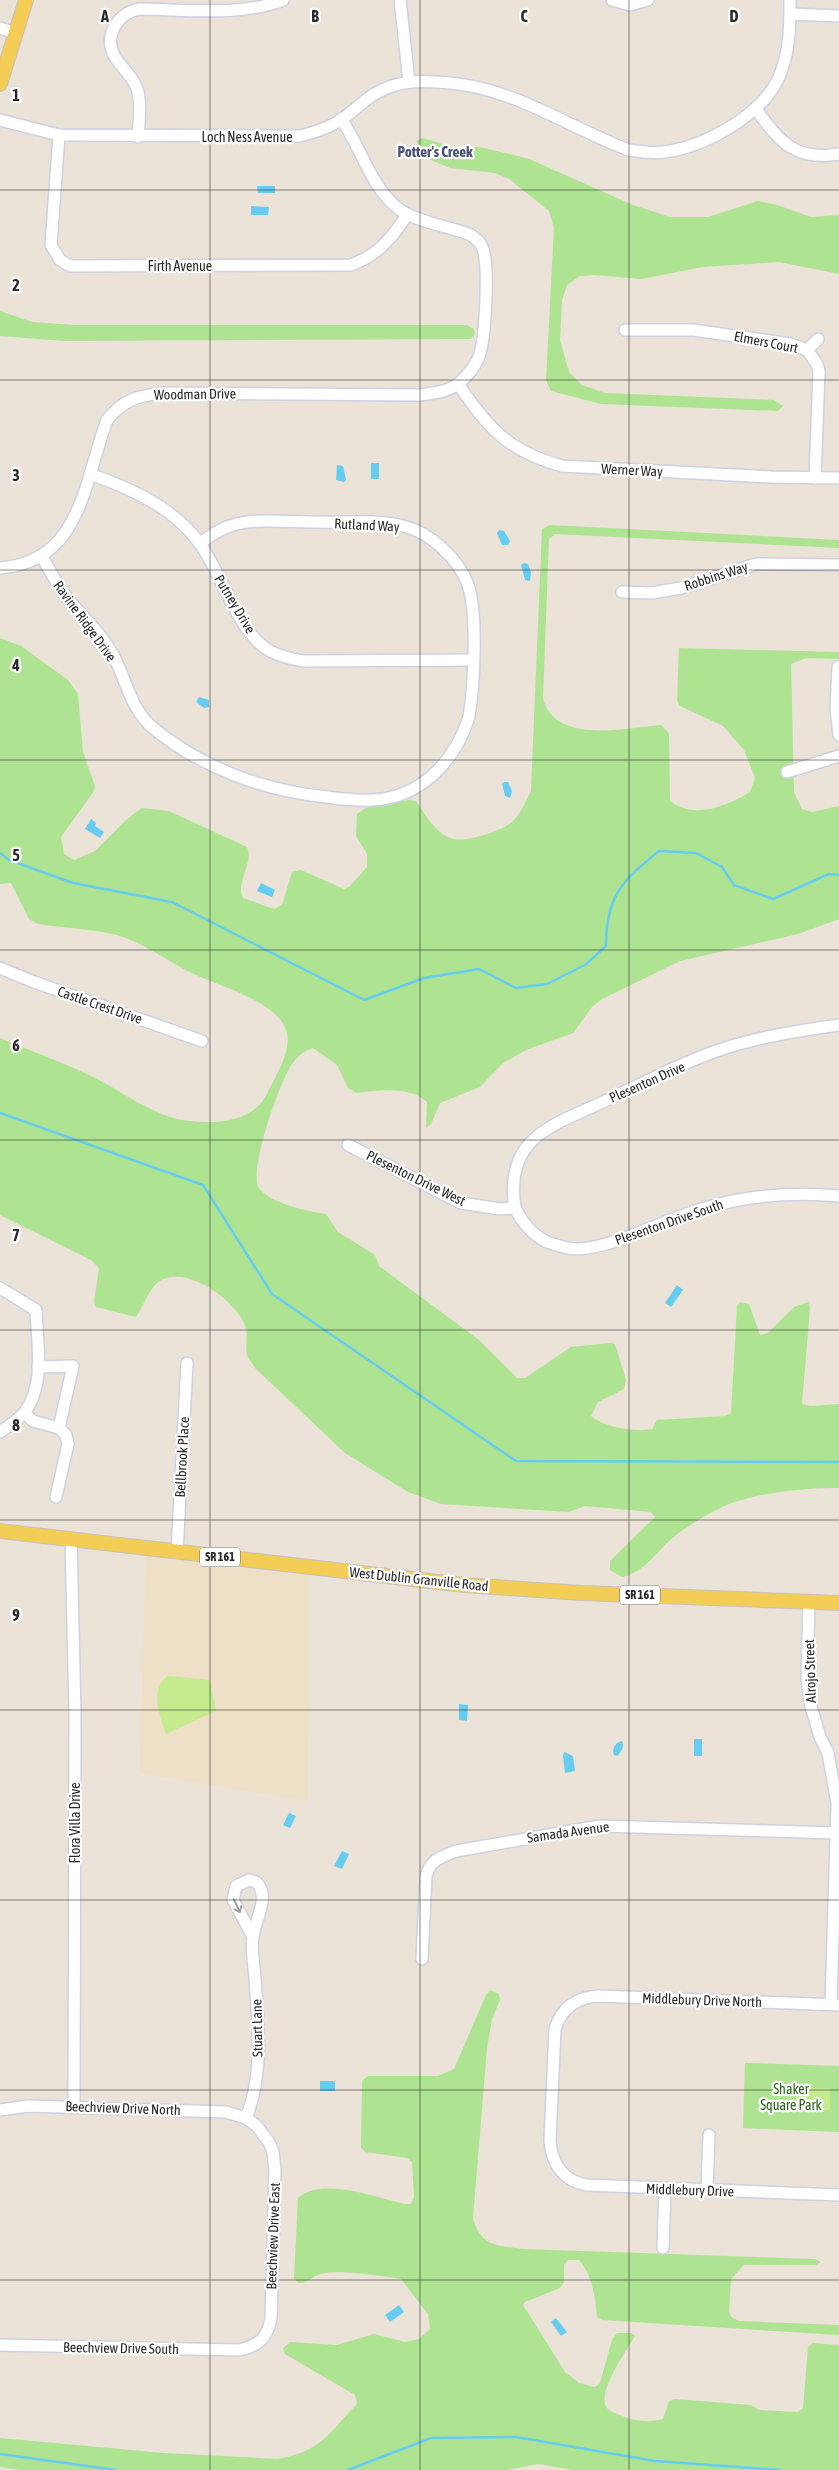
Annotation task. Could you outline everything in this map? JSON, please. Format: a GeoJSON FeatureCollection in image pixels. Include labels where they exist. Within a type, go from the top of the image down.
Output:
{"type":"FeatureCollection","features":[{"type":"Feature","properties":{"kind":"main road"},"geometry":{"type":"LineString","coordinates":[[0,84],[26,0]]}},
{"type":"Feature","properties":{"kind":"main road","name":"West Dublin Granville Road"},"geometry":{"type":"LineString","coordinates":[[0,1531],[477,1586],[582,1593],[839,1603]]}},
{"type":"Feature","properties":{"kind":"street"},"geometry":{"type":"LineString","coordinates":[[138,137],[139,99],[136,86],[112,50],[112,34],[118,20],[131,10],[139,9],[233,10],[254,8],[283,0]]}},
{"type":"Feature","properties":{"kind":"street"},"geometry":{"type":"LineString","coordinates":[[400,0],[409,81]]}},
{"type":"Feature","properties":{"kind":"street"},"geometry":{"type":"LineString","coordinates":[[612,0],[630,5],[648,0]]}},
{"type":"Feature","properties":{"kind":"street"},"geometry":{"type":"LineString","coordinates":[[790,0],[786,57],[778,78],[767,98],[756,109],[780,138],[801,154],[812,156],[839,154]]}},
{"type":"Feature","properties":{"kind":"street"},"geometry":{"type":"LineString","coordinates":[[790,14],[839,16]]}},
{"type":"Feature","properties":{"kind":"street"},"geometry":{"type":"LineString","coordinates":[[0,28],[15,33]]}},
{"type":"Feature","properties":{"kind":"street","name":"Loch Ness Avenue"},"geometry":{"type":"LineString","coordinates":[[0,120],[59,135],[138,137],[300,136],[317,132],[341,119],[374,93],[409,81],[459,83],[494,90],[618,145],[643,152],[670,152],[686,148],[706,139],[756,109]]}},
{"type":"Feature","properties":{"kind":"street"},"geometry":{"type":"LineString","coordinates":[[341,119],[354,137],[372,179],[390,200],[407,215],[471,235],[479,240],[483,249],[485,268],[483,342],[478,359],[458,384]]}},
{"type":"Feature","properties":{"kind":"street","name":"Firth Avenue"},"geometry":{"type":"LineString","coordinates":[[59,135],[51,245],[60,260],[70,266],[351,265],[370,256],[386,245],[407,215]]}},
{"type":"Feature","properties":{"kind":"street","name":"Elmers Court"},"geometry":{"type":"LineString","coordinates":[[625,330],[693,330],[792,344],[807,350],[817,364],[819,371],[815,478]]}},
{"type":"Feature","properties":{"kind":"street"},"geometry":{"type":"LineString","coordinates":[[807,350],[818,339]]}},
{"type":"Feature","properties":{"kind":"street","name":"Woodman Drive"},"geometry":{"type":"LineString","coordinates":[[0,568],[24,564],[42,557],[54,548],[66,533],[90,474],[107,420],[114,411],[136,396],[162,393],[420,395],[440,392],[458,384]]}},
{"type":"Feature","properties":{"kind":"street","name":"Werner Way"},"geometry":{"type":"LineString","coordinates":[[458,384],[476,410],[500,436],[535,458],[562,466],[839,478]]}},
{"type":"Feature","properties":{"kind":"street","name":"Putney Drive"},"geometry":{"type":"LineString","coordinates":[[90,474],[116,483],[162,507],[200,543],[246,626],[257,640],[270,651],[286,658],[303,660],[472,660]]}},
{"type":"Feature","properties":{"kind":"street","name":"Rutland Way"},"geometry":{"type":"LineString","coordinates":[[200,543],[213,534],[234,524],[253,522],[387,523],[405,526],[424,534],[439,545],[461,571],[468,585],[474,614],[472,660]]}},
{"type":"Feature","properties":{"kind":"street","name":"Ravine Ridge Drive"},"geometry":{"type":"LineString","coordinates":[[42,557],[68,598],[113,655],[135,705],[152,727],[201,761],[255,783],[279,790],[304,795],[373,800],[394,796],[422,784],[448,761],[464,733],[471,702],[472,660]]}},
{"type":"Feature","properties":{"kind":"street","name":"Robbins Way"},"geometry":{"type":"LineString","coordinates":[[622,592],[667,591],[756,564],[839,565]]}},
{"type":"Feature","properties":{"kind":"street"},"geometry":{"type":"LineString","coordinates":[[838,667],[836,708],[839,736]]}},
{"type":"Feature","properties":{"kind":"street"},"geometry":{"type":"LineString","coordinates":[[787,772],[839,756]]}},
{"type":"Feature","properties":{"kind":"street","name":"Castle Crest Drive"},"geometry":{"type":"LineString","coordinates":[[0,968],[34,982],[202,1041]]}},
{"type":"Feature","properties":{"kind":"street","name":"Plesenton Drive"},"geometry":{"type":"LineString","coordinates":[[515,1208],[512,1185],[519,1158],[532,1140],[550,1128],[652,1079],[727,1047],[783,1033],[839,1025]]}},
{"type":"Feature","properties":{"kind":"street","name":"Plesenton Drive West"},"geometry":{"type":"LineString","coordinates":[[348,1145],[461,1203],[500,1209],[515,1208]]}},
{"type":"Feature","properties":{"kind":"street","name":"Plesenton Drive South"},"geometry":{"type":"LineString","coordinates":[[515,1208],[530,1229],[551,1244],[578,1250],[606,1244],[678,1216],[737,1200],[778,1195],[839,1196]]}},
{"type":"Feature","properties":{"kind":"street"},"geometry":{"type":"LineString","coordinates":[[0,1288],[26,1302],[36,1310],[38,1367],[36,1392],[24,1414],[0,1432]]}},
{"type":"Feature","properties":{"kind":"street","name":"Bellbrook Place"},"geometry":{"type":"LineString","coordinates":[[177,1552],[187,1363]]}},
{"type":"Feature","properties":{"kind":"street"},"geometry":{"type":"LineString","coordinates":[[38,1367],[73,1366],[59,1428]]}},
{"type":"Feature","properties":{"kind":"street"},"geometry":{"type":"LineString","coordinates":[[24,1414],[33,1421],[59,1428],[66,1435],[68,1444],[56,1497]]}},
{"type":"Feature","properties":{"kind":"street","name":"Flora Villa Drive"},"geometry":{"type":"LineString","coordinates":[[71,1540],[75,1714],[74,2107]]}},
{"type":"Feature","properties":{"kind":"street","name":"Alrojo Street"},"geometry":{"type":"LineString","coordinates":[[809,1602],[809,1697],[820,1737],[828,1753],[837,1803],[835,2005]]}},
{"type":"Feature","properties":{"kind":"street","name":"Samada Avenue"},"geometry":{"type":"LineString","coordinates":[[422,1959],[428,1868],[433,1860],[456,1851],[600,1826],[836,1833]]}},
{"type":"Feature","properties":{"kind":"street","name":"Stuart Lane"},"geometry":{"type":"LineString","coordinates":[[246,2118],[257,2083],[258,2025],[253,1937]]}},
{"type":"Feature","properties":{"kind":"street","name":"Middlebury Drive North"},"geometry":{"type":"LineString","coordinates":[[553,2158],[550,2141],[554,2037],[557,2021],[568,2007],[582,1998],[599,1996],[835,2005]]}},
{"type":"Feature","properties":{"kind":"street","name":"Beechview Drive North"},"geometry":{"type":"LineString","coordinates":[[0,2110],[28,2106],[74,2107],[226,2112],[246,2118]]}},
{"type":"Feature","properties":{"kind":"street","name":"Beechview Drive East"},"geometry":{"type":"LineString","coordinates":[[242,2349],[258,2345],[262,2341],[267,2334],[271,2319],[275,2170],[270,2144],[257,2126],[246,2118]]}},
{"type":"Feature","properties":{"kind":"street"},"geometry":{"type":"LineString","coordinates":[[707,2190],[709,2135]]}},
{"type":"Feature","properties":{"kind":"street","name":"Middlebury Drive"},"geometry":{"type":"LineString","coordinates":[[553,2158],[562,2173],[580,2184],[839,2195]]}},
{"type":"Feature","properties":{"kind":"street"},"geometry":{"type":"LineString","coordinates":[[663,2248],[665,2189]]}},
{"type":"Feature","properties":{"kind":"street","name":"Beechview Drive South"},"geometry":{"type":"LineString","coordinates":[[0,2345],[242,2349]]}},
{"type":"Feature","properties":{"kind":"shaded area"},"geometry":{"type":"Polygon","coordinates":[[[146,1553],[309,1572],[308,1801],[140,1773],[146,1553]]]}},
{"type":"Feature","properties":{"kind":"green space"},"geometry":{"type":"Polygon","coordinates":[[[422,138],[453,147],[480,147],[529,159],[633,205],[670,217],[708,217],[758,201],[777,205],[811,217],[839,215],[839,274],[779,262],[703,267],[641,279],[594,275],[580,276],[567,285],[562,300],[560,340],[569,372],[582,385],[605,393],[774,400],[783,406],[778,411],[601,404],[551,391],[546,380],[554,228],[549,211],[509,179],[495,173],[450,168],[426,158],[416,141],[422,138]]]}},
{"type":"Feature","properties":{"kind":"green space"},"geometry":{"type":"Polygon","coordinates":[[[0,311],[32,322],[75,325],[467,325],[474,329],[475,334],[471,339],[65,341],[0,336],[0,311]]]}},
{"type":"Feature","properties":{"kind":"green space"},"geometry":{"type":"Polygon","coordinates":[[[550,525],[839,540],[839,548],[555,534],[549,539],[543,698],[550,713],[561,722],[576,728],[611,730],[661,725],[669,733],[670,801],[679,807],[689,810],[710,809],[731,802],[750,792],[755,778],[744,750],[723,726],[680,706],[677,700],[679,648],[839,652],[839,659],[806,658],[791,664],[794,792],[802,809],[812,812],[839,806],[839,919],[798,934],[680,961],[602,999],[592,1007],[573,1033],[526,1050],[503,1063],[480,1087],[440,1103],[431,1124],[426,1128],[427,1102],[420,1097],[412,1093],[394,1090],[357,1093],[348,1088],[337,1065],[313,1048],[309,1049],[301,1054],[292,1064],[280,1088],[261,1146],[257,1178],[259,1188],[272,1198],[290,1206],[326,1214],[338,1232],[375,1255],[379,1266],[479,1340],[517,1378],[525,1378],[571,1347],[615,1344],[626,1380],[624,1389],[598,1402],[591,1416],[604,1424],[620,1428],[652,1429],[657,1420],[725,1416],[731,1413],[737,1306],[740,1302],[749,1304],[760,1335],[768,1333],[794,1307],[808,1302],[810,1308],[802,1404],[810,1406],[839,1404],[839,1488],[812,1489],[755,1496],[729,1504],[695,1522],[669,1541],[638,1571],[622,1577],[610,1570],[610,1561],[655,1517],[651,1512],[585,1506],[569,1512],[441,1504],[408,1492],[345,1453],[255,1368],[247,1355],[246,1328],[241,1317],[221,1296],[208,1287],[194,1280],[180,1277],[167,1278],[153,1287],[136,1317],[96,1307],[94,1302],[99,1268],[91,1260],[0,1215],[0,1038],[87,1074],[136,1102],[162,1114],[189,1121],[212,1122],[234,1119],[245,1115],[262,1102],[285,1056],[288,1041],[282,1022],[273,1012],[247,996],[194,974],[127,938],[98,931],[38,924],[29,919],[11,883],[0,884],[0,638],[21,646],[68,680],[78,694],[83,752],[95,786],[94,791],[61,837],[64,854],[74,860],[95,851],[127,819],[142,808],[169,811],[247,847],[249,853],[248,860],[241,886],[243,898],[274,909],[282,905],[292,872],[301,870],[344,889],[350,886],[367,867],[367,854],[356,836],[357,814],[366,808],[408,800],[416,801],[427,818],[442,834],[454,839],[467,839],[493,832],[513,821],[531,791],[542,529],[550,525]]]}},
{"type":"Feature","properties":{"kind":"green space"},"geometry":{"type":"Polygon","coordinates":[[[168,1676],[210,1680],[216,1711],[166,1734],[159,1711],[157,1695],[162,1681],[168,1676]]]}},
{"type":"Feature","properties":{"kind":"green space"},"geometry":{"type":"Polygon","coordinates":[[[491,1990],[499,1994],[500,2000],[492,2019],[487,2048],[473,2218],[480,2235],[497,2245],[523,2249],[815,2259],[821,2262],[816,2265],[744,2265],[731,2279],[729,2311],[731,2317],[739,2321],[839,2325],[839,2335],[602,2320],[597,2317],[592,2287],[584,2266],[579,2260],[568,2260],[564,2265],[564,2282],[560,2288],[525,2302],[523,2305],[565,2372],[579,2383],[595,2387],[600,2383],[612,2340],[617,2333],[631,2333],[635,2336],[613,2372],[605,2394],[605,2402],[608,2409],[613,2412],[637,2420],[663,2419],[669,2401],[674,2399],[751,2405],[759,2410],[798,2412],[803,2408],[808,2347],[813,2343],[839,2345],[839,2470],[573,2470],[538,2464],[507,2470],[20,2470],[0,2467],[0,2438],[164,2453],[278,2459],[304,2452],[323,2440],[357,2404],[355,2395],[285,2354],[283,2348],[290,2342],[337,2345],[374,2334],[405,2342],[419,2339],[430,2329],[428,2314],[401,2279],[336,2272],[320,2274],[302,2283],[294,2279],[298,2198],[308,2192],[321,2189],[335,2189],[350,2190],[411,2204],[414,2197],[412,2162],[407,2158],[365,2152],[361,2147],[362,2081],[368,2076],[438,2076],[454,2069],[486,1995],[491,1990]]]}},
{"type":"Feature","properties":{"kind":"green space","name":"Shaker Square Park"},"geometry":{"type":"Polygon","coordinates":[[[745,2063],[839,2066],[839,2132],[743,2128],[745,2063]]]}},
{"type":"Feature","properties":{"kind":"green space"},"geometry":{"type":"Polygon","coordinates":[[[796,2088],[830,2088],[830,2110],[796,2110],[796,2088]]]}},
{"type":"Feature","properties":{"kind":"water"},"geometry":{"type":"Polygon","coordinates":[[[257,186],[275,186],[275,193],[258,193],[257,186]]]}},
{"type":"Feature","properties":{"kind":"water"},"geometry":{"type":"Polygon","coordinates":[[[251,206],[269,207],[268,215],[251,215],[251,206]]]}},
{"type":"Feature","properties":{"kind":"water"},"geometry":{"type":"Polygon","coordinates":[[[371,463],[379,463],[379,479],[371,479],[371,463]]]}},
{"type":"Feature","properties":{"kind":"water"},"geometry":{"type":"Polygon","coordinates":[[[337,465],[343,466],[346,480],[344,482],[336,480],[337,465]]]}},
{"type":"Feature","properties":{"kind":"water"},"geometry":{"type":"Polygon","coordinates":[[[499,530],[504,531],[510,541],[508,545],[502,545],[497,533],[499,530]]]}},
{"type":"Feature","properties":{"kind":"water"},"geometry":{"type":"Polygon","coordinates":[[[524,563],[528,564],[531,572],[530,581],[525,580],[521,565],[524,563]]]}},
{"type":"Feature","properties":{"kind":"water"},"geometry":{"type":"Polygon","coordinates":[[[199,697],[209,700],[209,707],[204,708],[196,702],[199,697]]]}},
{"type":"Feature","properties":{"kind":"water"},"geometry":{"type":"Polygon","coordinates":[[[508,782],[512,791],[510,798],[505,796],[502,783],[508,782]]]}},
{"type":"Feature","properties":{"kind":"water"},"geometry":{"type":"Polygon","coordinates":[[[91,819],[96,823],[95,826],[104,832],[100,838],[85,829],[91,819]]]}},
{"type":"Feature","properties":{"kind":"water"},"geometry":{"type":"Polygon","coordinates":[[[261,883],[275,890],[272,897],[257,891],[261,883]]]}},
{"type":"Feature","properties":{"kind":"water"},"geometry":{"type":"Polygon","coordinates":[[[677,1285],[683,1290],[671,1307],[665,1303],[677,1285]]]}},
{"type":"Feature","properties":{"kind":"water"},"geometry":{"type":"Polygon","coordinates":[[[459,1704],[468,1705],[467,1721],[459,1720],[459,1704]]]}},
{"type":"Feature","properties":{"kind":"water"},"geometry":{"type":"Polygon","coordinates":[[[694,1739],[702,1739],[702,1756],[694,1756],[694,1739]]]}},
{"type":"Feature","properties":{"kind":"water"},"geometry":{"type":"Polygon","coordinates":[[[622,1741],[621,1751],[617,1756],[614,1755],[613,1750],[615,1746],[622,1741]]]}},
{"type":"Feature","properties":{"kind":"water"},"geometry":{"type":"Polygon","coordinates":[[[564,1752],[573,1756],[575,1771],[565,1773],[564,1752]]]}},
{"type":"Feature","properties":{"kind":"water"},"geometry":{"type":"Polygon","coordinates":[[[289,1813],[296,1816],[290,1828],[283,1825],[289,1813]]]}},
{"type":"Feature","properties":{"kind":"water"},"geometry":{"type":"Polygon","coordinates":[[[342,1851],[349,1854],[342,1869],[334,1866],[342,1851]]]}},
{"type":"Feature","properties":{"kind":"water"},"geometry":{"type":"Polygon","coordinates":[[[320,2081],[335,2081],[335,2091],[320,2091],[320,2081]]]}},
{"type":"Feature","properties":{"kind":"water"},"geometry":{"type":"Polygon","coordinates":[[[399,2305],[404,2312],[390,2322],[385,2315],[399,2305]]]}},
{"type":"Feature","properties":{"kind":"water"},"geometry":{"type":"Polygon","coordinates":[[[556,2318],[567,2332],[561,2336],[551,2322],[556,2318]]]}},
{"type":"Feature","properties":{"kind":"waterway"},"geometry":{"type":"LineString","coordinates":[[0,853],[9,860],[73,883],[172,902],[364,1000],[424,978],[479,969],[516,988],[547,984],[585,965],[606,946],[609,914],[619,891],[635,871],[659,851],[696,853],[722,867],[734,885],[773,899],[829,874],[839,875]]}},
{"type":"Feature","properties":{"kind":"waterway"},"geometry":{"type":"LineString","coordinates":[[0,1113],[203,1185],[272,1294],[516,1461],[839,1462]]}},
{"type":"Feature","properties":{"kind":"waterway"},"geometry":{"type":"LineString","coordinates":[[348,2470],[431,2438],[516,2437],[655,2461],[781,2470]]}},
{"type":"Feature","properties":{"kind":"waterway"},"geometry":{"type":"LineString","coordinates":[[0,2454],[116,2470]]}},
{"type":"Feature","properties":{"kind":"district","name":"Potter's Creek"},"geometry":{"type":"Point","coordinates":[435,151]}}]}
